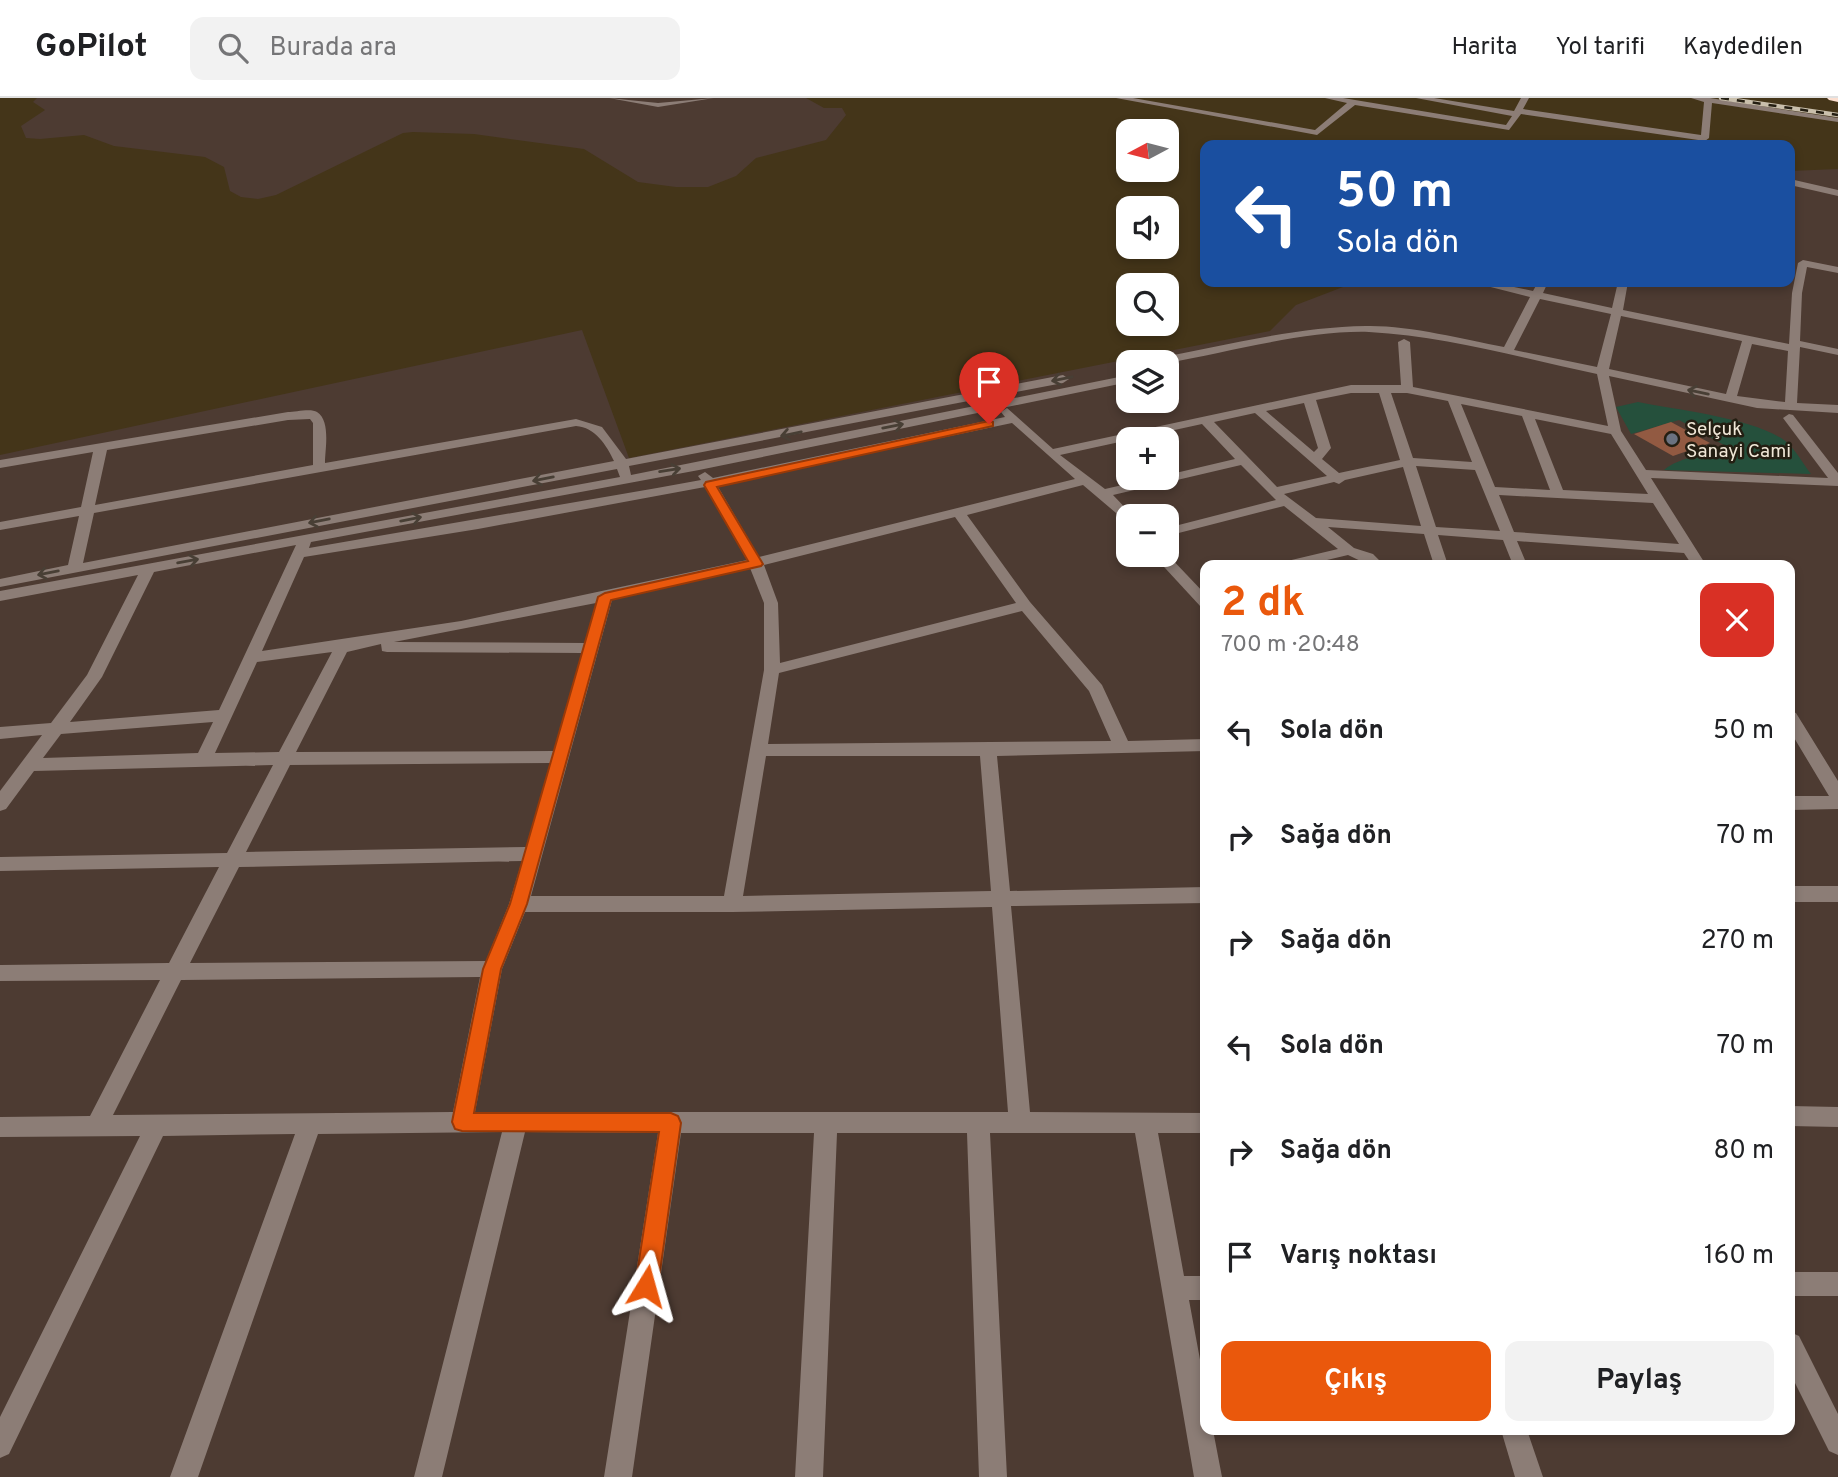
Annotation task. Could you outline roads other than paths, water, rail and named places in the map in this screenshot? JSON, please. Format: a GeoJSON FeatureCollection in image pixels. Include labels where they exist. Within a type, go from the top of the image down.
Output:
{"type":"FeatureCollection","features":[{"type":"Feature","properties":{"kind":"street"},"geometry":{"type":"LineString","coordinates":[[613,98],[658,105],[710,98]]}},
{"type":"Feature","properties":{"kind":"street"},"geometry":{"type":"LineString","coordinates":[[1120,98],[1317,133],[1353,102]]}},
{"type":"Feature","properties":{"kind":"street"},"geometry":{"type":"LineString","coordinates":[[1329,98],[1509,128],[1525,98]]}},
{"type":"Feature","properties":{"kind":"street"},"geometry":{"type":"LineString","coordinates":[[1420,98],[1705,138],[1708,100]]}},
{"type":"Feature","properties":{"kind":"street"},"geometry":{"type":"LineString","coordinates":[[1695,98],[1838,120]]}},
{"type":"Feature","properties":{"kind":"street"},"geometry":{"type":"LineString","coordinates":[[1795,183],[1838,193]]}},
{"type":"Feature","properties":{"kind":"street"},"geometry":{"type":"LineString","coordinates":[[1838,270],[1803,263],[1790,412],[1838,482]]}},
{"type":"Feature","properties":{"kind":"street"},"geometry":{"type":"LineString","coordinates":[[1499,287],[1748,339],[1838,352]]}},
{"type":"Feature","properties":{"kind":"street"},"geometry":{"type":"LineString","coordinates":[[1508,351],[1541,287]]}},
{"type":"Feature","properties":{"kind":"street"},"geometry":{"type":"LineString","coordinates":[[1622,287],[1602,377],[1615,431],[1696,560]]}},
{"type":"Feature","properties":{"kind":"street"},"geometry":{"type":"LineString","coordinates":[[1179,357],[1308,334],[1368,329],[1422,335],[1508,351],[1736,412],[1838,409]]}},
{"type":"Feature","properties":{"kind":"street"},"geometry":{"type":"LineString","coordinates":[[1179,368],[1317,344],[1364,339],[1404,342],[1730,399],[1838,421]]}},
{"type":"Feature","properties":{"kind":"street"},"geometry":{"type":"LineString","coordinates":[[1730,399],[1748,339]]}},
{"type":"Feature","properties":{"kind":"street"},"geometry":{"type":"LineString","coordinates":[[1404,342],[1407,389]]}},
{"type":"Feature","properties":{"kind":"street"},"geometry":{"type":"LineString","coordinates":[[696,459],[1116,370]]}},
{"type":"Feature","properties":{"kind":"street"},"geometry":{"type":"LineString","coordinates":[[2,594],[75,568],[696,459],[1116,381]]}},
{"type":"Feature","properties":{"kind":"street"},"geometry":{"type":"LineString","coordinates":[[1050,453],[1351,389],[1407,389],[1615,431]]}},
{"type":"Feature","properties":{"kind":"street"},"geometry":{"type":"LineString","coordinates":[[1384,389],[1439,560]]}},
{"type":"Feature","properties":{"kind":"street"},"geometry":{"type":"LineString","coordinates":[[1310,398],[1325,448],[1315,459]]}},
{"type":"Feature","properties":{"kind":"street"},"geometry":{"type":"LineString","coordinates":[[1454,398],[1518,560]]}},
{"type":"Feature","properties":{"kind":"street"},"geometry":{"type":"LineString","coordinates":[[999,404],[1050,453],[1116,508]]}},
{"type":"Feature","properties":{"kind":"street"},"geometry":{"type":"LineString","coordinates":[[1257,409],[1339,480]]}},
{"type":"Feature","properties":{"kind":"street"},"geometry":{"type":"LineString","coordinates":[[1527,413],[1559,494]]}},
{"type":"Feature","properties":{"kind":"street"},"geometry":{"type":"LineString","coordinates":[[0,464],[313,415],[319,423],[319,469]]}},
{"type":"Feature","properties":{"kind":"street"},"geometry":{"type":"LineString","coordinates":[[2,594],[149,568],[302,547],[430,535],[710,485],[1014,419]]}},
{"type":"Feature","properties":{"kind":"street"},"geometry":{"type":"LineString","coordinates":[[1205,420],[1273,492],[1349,551],[1371,560]]}},
{"type":"Feature","properties":{"kind":"street"},"geometry":{"type":"LineString","coordinates":[[0,526],[554,425],[584,423],[600,431],[624,471]]}},
{"type":"Feature","properties":{"kind":"street"},"geometry":{"type":"LineString","coordinates":[[75,568],[102,447]]}},
{"type":"Feature","properties":{"kind":"street"},"geometry":{"type":"LineString","coordinates":[[696,459],[756,564],[771,603],[772,670],[732,904]]}},
{"type":"Feature","properties":{"kind":"street"},"geometry":{"type":"LineString","coordinates":[[1101,494],[1242,461]]}},
{"type":"Feature","properties":{"kind":"street"},"geometry":{"type":"LineString","coordinates":[[1273,492],[1339,480],[1407,462],[1481,466]]}},
{"type":"Feature","properties":{"kind":"street"},"geometry":{"type":"LineString","coordinates":[[302,547],[624,471]]}},
{"type":"Feature","properties":{"kind":"street"},"geometry":{"type":"LineString","coordinates":[[1643,474],[1838,482]]}},
{"type":"Feature","properties":{"kind":"street"},"geometry":{"type":"LineString","coordinates":[[251,658],[342,647],[605,597],[756,564],[1084,481]]}},
{"type":"Feature","properties":{"kind":"street"},"geometry":{"type":"LineString","coordinates":[[1491,491],[1659,499]]}},
{"type":"Feature","properties":{"kind":"street"},"geometry":{"type":"LineString","coordinates":[[1179,529],[1285,502]]}},
{"type":"Feature","properties":{"kind":"street"},"geometry":{"type":"LineString","coordinates":[[958,513],[1025,605],[1096,689],[1122,747]]}},
{"type":"Feature","properties":{"kind":"street"},"geometry":{"type":"LineString","coordinates":[[1310,522],[1689,549]]}},
{"type":"Feature","properties":{"kind":"street"},"geometry":{"type":"LineString","coordinates":[[204,759],[302,547]]}},
{"type":"Feature","properties":{"kind":"street"},"geometry":{"type":"LineString","coordinates":[[1310,560],[1349,551]]}},
{"type":"Feature","properties":{"kind":"street"},"geometry":{"type":"LineString","coordinates":[[1175,567],[1198,586]]}},
{"type":"Feature","properties":{"kind":"street"},"geometry":{"type":"LineString","coordinates":[[0,804],[94,677],[149,568]]}},
{"type":"Feature","properties":{"kind":"street"},"geometry":{"type":"LineString","coordinates":[[462,1122],[492,969],[519,904],[605,597]]}},
{"type":"Feature","properties":{"kind":"street"},"geometry":{"type":"LineString","coordinates":[[772,670],[1025,605]]}},
{"type":"Feature","properties":{"kind":"street"},"geometry":{"type":"LineString","coordinates":[[342,647],[590,648]]}},
{"type":"Feature","properties":{"kind":"street"},"geometry":{"type":"LineString","coordinates":[[96,1126],[342,647]]}},
{"type":"Feature","properties":{"kind":"street"},"geometry":{"type":"LineString","coordinates":[[0,733],[225,715]]}},
{"type":"Feature","properties":{"kind":"street"},"geometry":{"type":"LineString","coordinates":[[1795,725],[1838,796]]}},
{"type":"Feature","properties":{"kind":"street"},"geometry":{"type":"LineString","coordinates":[[757,750],[988,750],[1200,745]]}},
{"type":"Feature","properties":{"kind":"street"},"geometry":{"type":"LineString","coordinates":[[988,750],[1020,1123]]}},
{"type":"Feature","properties":{"kind":"street"},"geometry":{"type":"LineString","coordinates":[[29,765],[204,759],[561,757]]}},
{"type":"Feature","properties":{"kind":"street"},"geometry":{"type":"LineString","coordinates":[[1795,803],[1838,802]]}},
{"type":"Feature","properties":{"kind":"street"},"geometry":{"type":"LineString","coordinates":[[0,864],[533,855]]}},
{"type":"Feature","properties":{"kind":"street"},"geometry":{"type":"LineString","coordinates":[[1795,894],[1838,894]]}},
{"type":"Feature","properties":{"kind":"street"},"geometry":{"type":"LineString","coordinates":[[519,904],[732,904],[1200,895]]}},
{"type":"Feature","properties":{"kind":"street"},"geometry":{"type":"LineString","coordinates":[[0,973],[492,969]]}},
{"type":"Feature","properties":{"kind":"street"},"geometry":{"type":"LineString","coordinates":[[1795,1116],[1838,1116]]}},
{"type":"Feature","properties":{"kind":"street"},"geometry":{"type":"LineString","coordinates":[[0,1128],[462,1122],[1200,1123]]}},
{"type":"Feature","properties":{"kind":"street"},"geometry":{"type":"LineString","coordinates":[[428,1477],[516,1122]]}},
{"type":"Feature","properties":{"kind":"street"},"geometry":{"type":"LineString","coordinates":[[618,1477],[671,1123]]}},
{"type":"Feature","properties":{"kind":"street"},"geometry":{"type":"LineString","coordinates":[[808,1477],[826,1123]]}},
{"type":"Feature","properties":{"kind":"street"},"geometry":{"type":"LineString","coordinates":[[978,1123],[993,1477]]}},
{"type":"Feature","properties":{"kind":"street"},"geometry":{"type":"LineString","coordinates":[[184,1477],[310,1124]]}},
{"type":"Feature","properties":{"kind":"street"},"geometry":{"type":"LineString","coordinates":[[1145,1124],[1200,1433]]}},
{"type":"Feature","properties":{"kind":"street"},"geometry":{"type":"LineString","coordinates":[[0,1445],[157,1125]]}},
{"type":"Feature","properties":{"kind":"street"},"geometry":{"type":"LineString","coordinates":[[1795,1284],[1838,1284]]}},
{"type":"Feature","properties":{"kind":"street"},"geometry":{"type":"LineString","coordinates":[[1174,1289],[1200,1288]]}},
{"type":"Feature","properties":{"kind":"street"},"geometry":{"type":"LineString","coordinates":[[1795,1355],[1838,1442]]}},
{"type":"Feature","properties":{"kind":"street"},"geometry":{"type":"LineString","coordinates":[[1200,1435],[1208,1477]]}},
{"type":"Feature","properties":{"kind":"street"},"geometry":{"type":"LineString","coordinates":[[1516,1435],[1529,1477]]}},
{"type":"Feature","properties":{"kind":"railway"},"geometry":{"type":"LineString","coordinates":[[1721,98],[1838,115]]}},
{"type":"Feature","properties":{"kind":"place","name":"Selçuk Sanayi Cami"},"geometry":{"type":"Point","coordinates":[1672,439]}}]}
